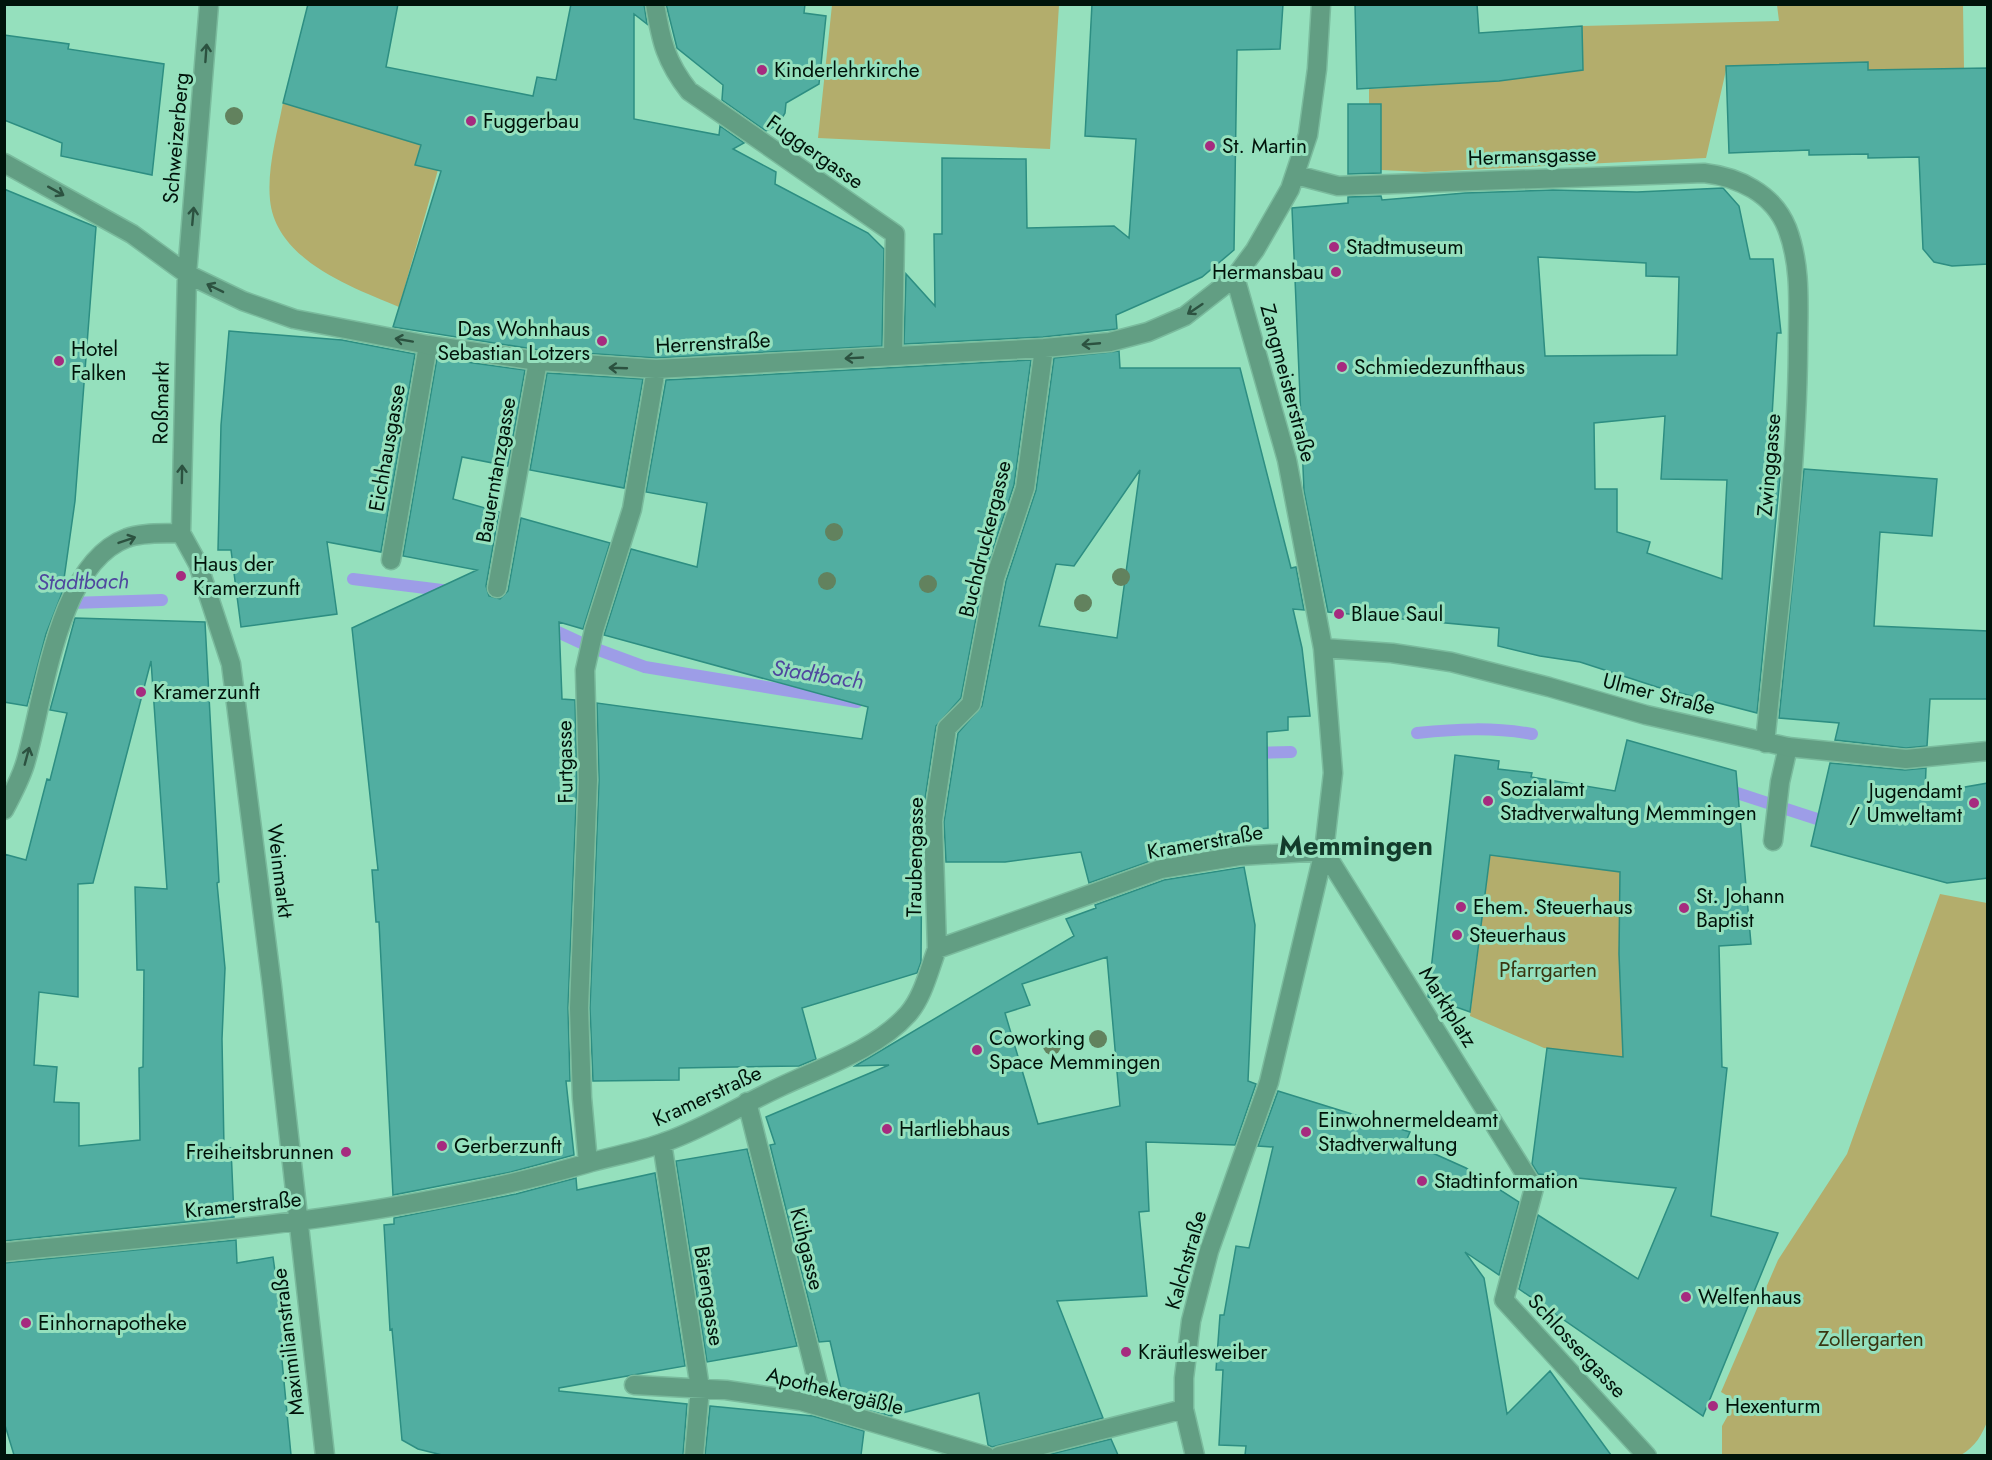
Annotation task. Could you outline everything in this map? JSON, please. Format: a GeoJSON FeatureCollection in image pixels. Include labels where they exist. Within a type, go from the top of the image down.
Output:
{"type":"FeatureCollection","features":[{"type":"Feature","properties":{"kind":"street","name":"Schweizerberg"},"geometry":{"type":"LineString","coordinates":[[188,274],[209,4]]}},
{"type":"Feature","properties":{"kind":"street","name":"Fuggergasse"},"geometry":{"type":"LineString","coordinates":[[655,4],[663,47],[672,70],[689,92],[895,234],[893,355]]}},
{"type":"Feature","properties":{"kind":"street"},"geometry":{"type":"LineString","coordinates":[[1235,277],[1255,250],[1296,175],[1308,135],[1317,69],[1321,4]]}},
{"type":"Feature","properties":{"kind":"street","name":"Herrenstraße"},"geometry":{"type":"LineString","coordinates":[[4,163],[132,234],[188,274],[243,301],[294,319],[428,345],[538,361],[656,369],[1044,348],[1110,342],[1148,332],[1185,316],[1235,277]]}},
{"type":"Feature","properties":{"kind":"street","name":"Hermansgasse"},"geometry":{"type":"LineString","coordinates":[[1296,175],[1338,186],[1704,173],[1736,179],[1752,187],[1765,198]]}},
{"type":"Feature","properties":{"kind":"street","name":"Zwinggasse"},"geometry":{"type":"LineString","coordinates":[[1765,198],[1786,225],[1798,269],[1798,384],[1793,461],[1765,743]]}},
{"type":"Feature","properties":{"kind":"street","name":"Roßmarkt"},"geometry":{"type":"LineString","coordinates":[[181,533],[188,274]]}},
{"type":"Feature","properties":{"kind":"street","name":"Zangmeisterstraße"},"geometry":{"type":"LineString","coordinates":[[1235,277],[1287,460],[1323,648]]}},
{"type":"Feature","properties":{"kind":"street","name":"Eichhausgasse"},"geometry":{"type":"LineString","coordinates":[[391,560],[428,345]]}},
{"type":"Feature","properties":{"kind":"street","name":"Buchdruckergasse"},"geometry":{"type":"LineString","coordinates":[[963,714],[995,578],[1025,488],[1044,348]]}},
{"type":"Feature","properties":{"kind":"street","name":"Bauerntanzgasse"},"geometry":{"type":"LineString","coordinates":[[497,588],[538,361]]}},
{"type":"Feature","properties":{"kind":"street","name":"Furtgasse"},"geometry":{"type":"LineString","coordinates":[[588,1163],[582,1098],[579,1008],[587,848],[588,660],[593,636],[632,509],[656,369]]}},
{"type":"Feature","properties":{"kind":"street"},"geometry":{"type":"LineString","coordinates":[[4,810],[25,765],[62,618],[73,594],[105,551],[127,537],[181,533]]}},
{"type":"Feature","properties":{"kind":"street","name":"Weinmarkt"},"geometry":{"type":"LineString","coordinates":[[181,533],[198,564],[231,664],[272,986],[297,1223]]}},
{"type":"Feature","properties":{"kind":"street"},"geometry":{"type":"LineString","coordinates":[[1323,648],[1333,773],[1324,850]]}},
{"type":"Feature","properties":{"kind":"street","name":"Ulmer Straße"},"geometry":{"type":"LineString","coordinates":[[1323,648],[1392,653],[1451,662],[1549,687],[1646,716],[1788,747],[1906,759],[1988,751]]}},
{"type":"Feature","properties":{"kind":"street","name":"Traubengasse"},"geometry":{"type":"LineString","coordinates":[[937,949],[933,821],[947,728],[963,714]]}},
{"type":"Feature","properties":{"kind":"street"},"geometry":{"type":"LineString","coordinates":[[1773,841],[1780,782],[1788,747]]}},
{"type":"Feature","properties":{"kind":"street","name":"Kramerstraße"},"geometry":{"type":"LineString","coordinates":[[4,1252],[297,1223],[490,1189],[662,1143],[691,1132],[747,1102],[854,1052],[895,1027],[918,998],[937,949],[1161,868],[1239,856],[1324,850]]}},
{"type":"Feature","properties":{"kind":"street","name":"Kalchstraße"},"geometry":{"type":"LineString","coordinates":[[1195,1455],[1184,1409],[1184,1378],[1191,1321],[1209,1251],[1269,1082],[1324,850]]}},
{"type":"Feature","properties":{"kind":"street","name":"Marktplatz"},"geometry":{"type":"LineString","coordinates":[[1324,850],[1534,1188]]}},
{"type":"Feature","properties":{"kind":"street","name":"Kühgasse"},"geometry":{"type":"LineString","coordinates":[[747,1102],[824,1407]]}},
{"type":"Feature","properties":{"kind":"street","name":"Bärengasse"},"geometry":{"type":"LineString","coordinates":[[662,1143],[700,1388],[694,1455]]}},
{"type":"Feature","properties":{"kind":"street","name":"Schlossergasse"},"geometry":{"type":"LineString","coordinates":[[1534,1188],[1504,1300],[1647,1455]]}},
{"type":"Feature","properties":{"kind":"street","name":"Maximilianstraße"},"geometry":{"type":"LineString","coordinates":[[297,1223],[325,1455]]}},
{"type":"Feature","properties":{"kind":"street","name":"Apothekergäßle"},"geometry":{"type":"LineString","coordinates":[[634,1385],[700,1388],[777,1396],[824,1407],[986,1455]]}},
{"type":"Feature","properties":{"kind":"street"},"geometry":{"type":"LineString","coordinates":[[999,1455],[1184,1409]]}},
{"type":"Feature","properties":{"kind":"green space"},"geometry":{"type":"Polygon","coordinates":[[[832,5],[1059,5],[1050,149],[818,138],[832,5]]]}},
{"type":"Feature","properties":{"kind":"green space"},"geometry":{"type":"Polygon","coordinates":[[[1777,5],[1963,5],[1964,68],[1868,70],[1867,62],[1727,66],[1706,158],[1425,172],[1381,170],[1381,104],[1369,104],[1369,89],[1499,81],[1583,70],[1582,26],[1779,21],[1777,5]]]}},
{"type":"Feature","properties":{"kind":"green space"},"geometry":{"type":"Polygon","coordinates":[[[283,103],[421,145],[415,165],[438,170],[399,307],[359,290],[319,268],[301,255],[286,239],[275,221],[269,188],[273,151],[283,103]]]}},
{"type":"Feature","properties":{"kind":"green space","name":"Pfarrgarten"},"geometry":{"type":"Polygon","coordinates":[[[1490,855],[1620,872],[1623,1057],[1544,1048],[1470,1016],[1490,855]]]}},
{"type":"Feature","properties":{"kind":"green space","name":"Zollergarten"},"geometry":{"type":"Polygon","coordinates":[[[1940,894],[1987,903],[1988,1419],[1986,1425],[1974,1444],[1961,1455],[1722,1455],[1722,1426],[1736,1401],[1721,1392],[1778,1260],[1847,1154],[1940,894]]]}},
{"type":"Feature","properties":{"kind":"building"},"geometry":{"type":"Polygon","coordinates":[[[308,4],[398,4],[386,67],[533,96],[537,77],[556,80],[571,4],[644,4],[647,24],[634,14],[634,119],[719,135],[720,126],[744,143],[733,149],[776,172],[775,184],[868,233],[884,249],[882,346],[656,358],[539,350],[393,327],[441,171],[415,165],[421,145],[283,103],[308,4]]]}},
{"type":"Feature","properties":{"kind":"building","name":"Kinderlehrkirche"},"geometry":{"type":"Polygon","coordinates":[[[666,4],[805,4],[804,13],[826,16],[819,84],[786,103],[785,113],[778,125],[766,131],[722,100],[723,85],[677,48],[666,4]]]}},
{"type":"Feature","properties":{"kind":"building"},"geometry":{"type":"Polygon","coordinates":[[[1092,4],[1283,4],[1280,49],[1237,50],[1234,250],[1202,277],[1116,315],[1117,329],[1043,337],[904,344],[906,274],[935,306],[934,234],[942,234],[942,158],[1026,159],[1027,228],[1114,226],[1129,238],[1136,139],[1085,136],[1092,4]]]}},
{"type":"Feature","properties":{"kind":"building"},"geometry":{"type":"Polygon","coordinates":[[[1355,4],[1477,4],[1479,33],[1582,26],[1583,70],[1499,81],[1357,89],[1355,4]]]}},
{"type":"Feature","properties":{"kind":"building"},"geometry":{"type":"Polygon","coordinates":[[[4,35],[69,44],[68,49],[164,64],[152,175],[61,156],[62,143],[4,120],[4,35]]]}},
{"type":"Feature","properties":{"kind":"building"},"geometry":{"type":"Polygon","coordinates":[[[1868,62],[1868,70],[1988,68],[1988,264],[1952,266],[1934,262],[1923,249],[1919,157],[1868,158],[1868,154],[1809,155],[1809,150],[1729,153],[1726,66],[1868,62]]]}},
{"type":"Feature","properties":{"kind":"building"},"geometry":{"type":"Polygon","coordinates":[[[1348,104],[1381,104],[1381,173],[1348,174],[1348,104]]]}},
{"type":"Feature","properties":{"kind":"building"},"geometry":{"type":"Polygon","coordinates":[[[1723,188],[1739,206],[1750,259],[1773,259],[1781,333],[1777,333],[1769,466],[1781,467],[1757,713],[1657,687],[1580,662],[1498,646],[1499,628],[1328,612],[1304,491],[1292,208],[1348,203],[1348,197],[1381,196],[1382,200],[1465,193],[1553,190],[1637,192],[1723,188]],[[1538,257],[1545,356],[1677,355],[1679,277],[1646,276],[1646,263],[1538,257]],[[1665,416],[1594,423],[1595,489],[1617,489],[1617,532],[1650,542],[1647,553],[1722,579],[1727,480],[1661,479],[1665,416]]]}},
{"type":"Feature","properties":{"kind":"building"},"geometry":{"type":"Polygon","coordinates":[[[4,189],[96,227],[75,501],[62,593],[46,634],[27,706],[4,702],[4,189]]]}},
{"type":"Feature","properties":{"kind":"building"},"geometry":{"type":"Polygon","coordinates":[[[229,331],[342,340],[415,354],[381,552],[327,542],[337,614],[241,627],[231,550],[218,550],[221,425],[229,331]]]}},
{"type":"Feature","properties":{"kind":"building"},"geometry":{"type":"Polygon","coordinates":[[[1119,351],[1120,368],[1240,368],[1291,568],[1296,567],[1304,610],[1293,609],[1302,648],[1310,716],[1288,717],[1288,730],[1267,732],[1268,828],[1238,832],[1240,845],[1159,858],[1089,883],[1081,852],[1005,862],[946,862],[944,822],[958,733],[982,706],[1006,581],[1036,490],[1054,358],[1119,351]],[[1140,470],[1074,566],[1056,564],[1039,626],[1117,638],[1140,470]]]}},
{"type":"Feature","properties":{"kind":"building"},"geometry":{"type":"Polygon","coordinates":[[[437,358],[525,370],[508,466],[462,457],[453,499],[499,512],[486,586],[489,596],[500,599],[508,591],[521,518],[610,543],[583,629],[559,622],[562,699],[575,700],[577,780],[568,1008],[570,1081],[566,1081],[574,1155],[511,1172],[393,1195],[379,922],[376,922],[372,870],[378,870],[352,628],[477,570],[403,556],[437,358]]]}},
{"type":"Feature","properties":{"kind":"building"},"geometry":{"type":"Polygon","coordinates":[[[1031,360],[1014,485],[984,576],[961,698],[936,726],[922,819],[921,962],[917,973],[802,1008],[816,1059],[799,1066],[679,1068],[679,1080],[593,1081],[590,1008],[599,780],[597,703],[862,739],[868,707],[604,635],[631,549],[697,567],[707,503],[646,492],[666,380],[1031,360]]]}},
{"type":"Feature","properties":{"kind":"building"},"geometry":{"type":"Polygon","coordinates":[[[547,373],[643,379],[624,488],[530,470],[547,373]]]}},
{"type":"Feature","properties":{"kind":"building"},"geometry":{"type":"Polygon","coordinates":[[[1804,469],[1937,479],[1932,536],[1880,532],[1874,626],[1988,631],[1988,699],[1930,699],[1927,746],[1906,748],[1835,740],[1839,723],[1779,718],[1804,469]]]}},
{"type":"Feature","properties":{"kind":"building"},"geometry":{"type":"Polygon","coordinates":[[[75,618],[205,622],[219,882],[217,883],[225,968],[222,1039],[224,1148],[231,1148],[234,1217],[4,1241],[4,854],[26,860],[67,713],[50,710],[75,618]],[[151,661],[93,883],[78,884],[78,997],[39,992],[34,1065],[57,1067],[54,1102],[79,1103],[79,1146],[140,1140],[139,1068],[143,1067],[144,970],[137,970],[135,887],[167,889],[151,661]]]}},
{"type":"Feature","properties":{"kind":"building"},"geometry":{"type":"Polygon","coordinates":[[[1627,740],[1736,771],[1751,944],[1719,946],[1722,1067],[1727,1068],[1711,1216],[1778,1233],[1703,1416],[1519,1289],[1538,1215],[1638,1279],[1676,1188],[1538,1174],[1532,1164],[1547,1048],[1623,1057],[1619,954],[1620,872],[1490,855],[1470,1012],[1428,997],[1455,755],[1499,761],[1498,769],[1532,773],[1531,777],[1615,791],[1627,740]]]}},
{"type":"Feature","properties":{"kind":"building"},"geometry":{"type":"Polygon","coordinates":[[[1830,763],[1905,770],[1926,768],[1925,794],[1988,783],[1988,878],[1947,883],[1811,846],[1830,763]]]}},
{"type":"Feature","properties":{"kind":"building"},"geometry":{"type":"Polygon","coordinates":[[[1244,867],[1255,925],[1248,1081],[1256,1084],[1235,1145],[1146,1142],[1149,1211],[1139,1212],[1147,1296],[1057,1301],[1103,1418],[992,1447],[988,1445],[979,1393],[891,1416],[844,1402],[830,1341],[819,1342],[770,1145],[775,1144],[766,1117],[889,1065],[855,1066],[1074,936],[1066,919],[1096,908],[1095,905],[1164,880],[1244,867]],[[1107,957],[1022,984],[1030,1005],[1005,1013],[1038,1124],[1120,1106],[1107,957]]]}},
{"type":"Feature","properties":{"kind":"building"},"geometry":{"type":"Polygon","coordinates":[[[1278,1091],[1410,1132],[1406,1141],[1466,1168],[1519,1202],[1499,1275],[1465,1252],[1484,1278],[1507,1414],[1550,1371],[1611,1455],[1245,1455],[1246,1446],[1219,1445],[1223,1370],[1216,1370],[1220,1315],[1224,1315],[1236,1246],[1249,1248],[1273,1147],[1258,1146],[1278,1091]]]}},
{"type":"Feature","properties":{"kind":"building"},"geometry":{"type":"Polygon","coordinates":[[[747,1149],[797,1346],[707,1362],[676,1161],[747,1149]]]}},
{"type":"Feature","properties":{"kind":"building"},"geometry":{"type":"Polygon","coordinates":[[[655,1173],[685,1366],[559,1388],[559,1391],[687,1404],[683,1455],[442,1455],[418,1449],[402,1440],[392,1329],[390,1330],[384,1225],[394,1224],[394,1218],[516,1194],[576,1178],[577,1190],[655,1173]]]}},
{"type":"Feature","properties":{"kind":"building"},"geometry":{"type":"Polygon","coordinates":[[[236,1240],[237,1263],[273,1257],[286,1349],[281,1350],[291,1455],[14,1455],[4,1422],[4,1263],[236,1240]]]}},
{"type":"Feature","properties":{"kind":"building"},"geometry":{"type":"Polygon","coordinates":[[[710,1406],[813,1416],[864,1431],[861,1455],[705,1455],[710,1406]]]}},
{"type":"Feature","properties":{"kind":"building"},"geometry":{"type":"Polygon","coordinates":[[[1111,1439],[1118,1455],[1047,1455],[1111,1439]]]}},
{"type":"Feature","properties":{"kind":"waterway","name":"Stadtbach"},"geometry":{"type":"LineString","coordinates":[[353,579],[450,591]]}},
{"type":"Feature","properties":{"kind":"waterway","name":"Stadtbach"},"geometry":{"type":"LineString","coordinates":[[41,604],[162,600]]}},
{"type":"Feature","properties":{"kind":"waterway","name":"Stadtbach"},"geometry":{"type":"LineString","coordinates":[[547,627],[588,646],[645,667],[857,702]]}},
{"type":"Feature","properties":{"kind":"waterway","name":"Stadtbach"},"geometry":{"type":"LineString","coordinates":[[1417,733],[1475,729],[1532,734]]}},
{"type":"Feature","properties":{"kind":"waterway","name":"Stadtbach"},"geometry":{"type":"LineString","coordinates":[[1252,753],[1291,752]]}},
{"type":"Feature","properties":{"kind":"waterway","name":"Stadtbach"},"geometry":{"type":"LineString","coordinates":[[1737,793],[1817,819]]}},
{"type":"Feature","properties":{"kind":"place","name":"Kinderlehrkirche"},"geometry":{"type":"Point","coordinates":[762,70]}},
{"type":"Feature","properties":{"kind":"place","name":"Fuggerbau"},"geometry":{"type":"Point","coordinates":[471,121]}},
{"type":"Feature","properties":{"kind":"place","name":"St. Martin"},"geometry":{"type":"Point","coordinates":[1210,146]}},
{"type":"Feature","properties":{"kind":"place","name":"Stadtmuseum"},"geometry":{"type":"Point","coordinates":[1334,247]}},
{"type":"Feature","properties":{"kind":"place","name":"Hermansbau"},"geometry":{"type":"Point","coordinates":[1336,272]}},
{"type":"Feature","properties":{"kind":"place","name":"Das Wohnhaus Sebastian Lotzers"},"geometry":{"type":"Point","coordinates":[602,341]}},
{"type":"Feature","properties":{"kind":"place","name":"Hotel Falken"},"geometry":{"type":"Point","coordinates":[59,361]}},
{"type":"Feature","properties":{"kind":"place","name":"Schmiedezunfthaus"},"geometry":{"type":"Point","coordinates":[1342,367]}},
{"type":"Feature","properties":{"kind":"place","name":"Haus der Kramerzunft"},"geometry":{"type":"Point","coordinates":[181,576]}},
{"type":"Feature","properties":{"kind":"place","name":"Blaue Saul"},"geometry":{"type":"Point","coordinates":[1339,614]}},
{"type":"Feature","properties":{"kind":"place","name":"Kramerzunft"},"geometry":{"type":"Point","coordinates":[141,692]}},
{"type":"Feature","properties":{"kind":"place","name":"Sozialamt Stadtverwaltung Memmingen"},"geometry":{"type":"Point","coordinates":[1488,801]}},
{"type":"Feature","properties":{"kind":"place","name":"Jugendamt / Umweltamt"},"geometry":{"type":"Point","coordinates":[1974,803]}},
{"type":"Feature","properties":{"kind":"place","name":"Ehem. Steuerhaus"},"geometry":{"type":"Point","coordinates":[1461,907]}},
{"type":"Feature","properties":{"kind":"place","name":"St. Johann Baptist"},"geometry":{"type":"Point","coordinates":[1684,908]}},
{"type":"Feature","properties":{"kind":"place","name":"Steuerhaus"},"geometry":{"type":"Point","coordinates":[1457,935]}},
{"type":"Feature","properties":{"kind":"place","name":"Coworking Space Memmingen"},"geometry":{"type":"Point","coordinates":[977,1050]}},
{"type":"Feature","properties":{"kind":"place","name":"Hartliebhaus"},"geometry":{"type":"Point","coordinates":[887,1129]}},
{"type":"Feature","properties":{"kind":"place","name":"Einwohnermeldeamt Stadtverwaltung"},"geometry":{"type":"Point","coordinates":[1306,1132]}},
{"type":"Feature","properties":{"kind":"place","name":"Gerberzunft"},"geometry":{"type":"Point","coordinates":[442,1146]}},
{"type":"Feature","properties":{"kind":"place","name":"Freiheitsbrunnen"},"geometry":{"type":"Point","coordinates":[346,1152]}},
{"type":"Feature","properties":{"kind":"place","name":"Stadtinformation"},"geometry":{"type":"Point","coordinates":[1422,1181]}},
{"type":"Feature","properties":{"kind":"place","name":"Welfenhaus"},"geometry":{"type":"Point","coordinates":[1686,1297]}},
{"type":"Feature","properties":{"kind":"place","name":"Einhornapotheke"},"geometry":{"type":"Point","coordinates":[26,1323]}},
{"type":"Feature","properties":{"kind":"place","name":"Kräutlesweiber"},"geometry":{"type":"Point","coordinates":[1126,1352]}},
{"type":"Feature","properties":{"kind":"place","name":"Hexenturm"},"geometry":{"type":"Point","coordinates":[1713,1406]}},
{"type":"Feature","properties":{"kind":"district","name":"Memmingen"},"geometry":{"type":"Point","coordinates":[1356,845]}}]}
